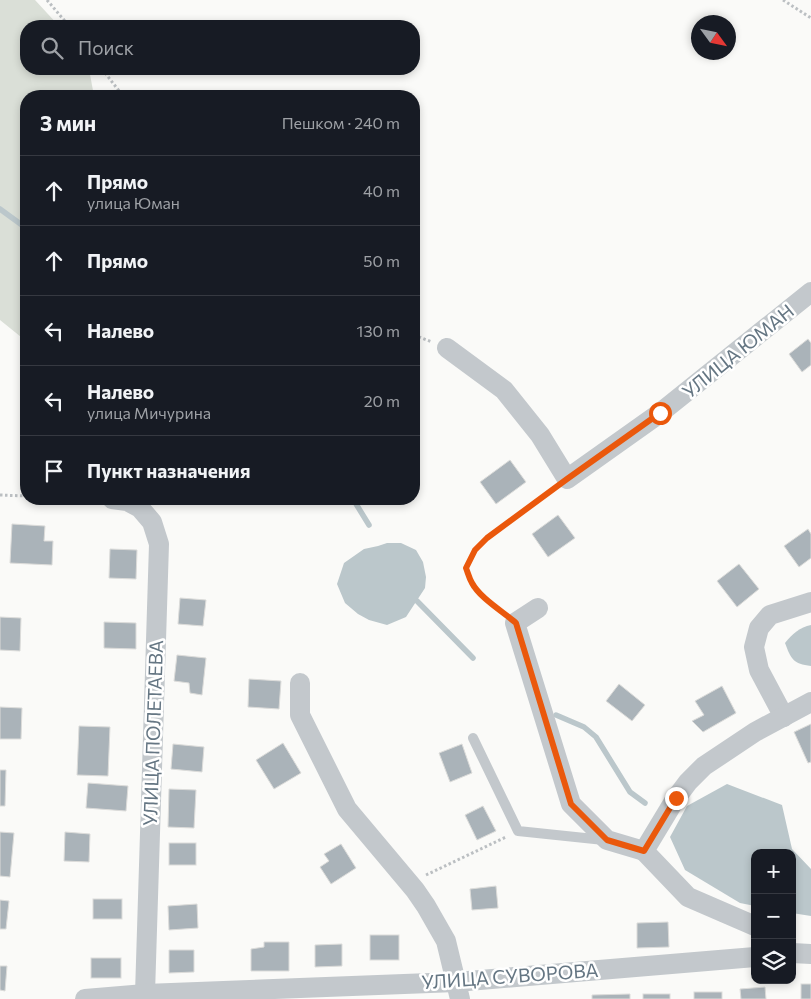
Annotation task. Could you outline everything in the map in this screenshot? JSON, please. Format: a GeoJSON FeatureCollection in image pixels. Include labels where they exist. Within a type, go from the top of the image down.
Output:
{"type":"FeatureCollection","features":[{"type":"Feature","properties":{"kind":"street","name":"УЛИЦА ЮМАН"},"geometry":{"type":"LineString","coordinates":[[567,479],[660,413],[811,292]]}},
{"type":"Feature","properties":{"kind":"street"},"geometry":{"type":"LineString","coordinates":[[447,348],[504,390],[540,435],[567,479]]}},
{"type":"Feature","properties":{"kind":"street","name":"УЛИЦА ПОЛЕТАЕВА"},"geometry":{"type":"LineString","coordinates":[[134,505],[140,508],[152,522],[159,544],[145,994]]}},
{"type":"Feature","properties":{"kind":"street"},"geometry":{"type":"LineString","coordinates":[[784,717],[759,670],[754,647],[759,628],[770,615],[811,602]]}},
{"type":"Feature","properties":{"kind":"street"},"geometry":{"type":"LineString","coordinates":[[538,608],[516,623],[571,804],[607,840],[644,851],[688,897],[751,924]]}},
{"type":"Feature","properties":{"kind":"street"},"geometry":{"type":"LineString","coordinates":[[300,683],[300,715],[347,809],[415,890],[426,906],[446,940],[458,990]]}},
{"type":"Feature","properties":{"kind":"street"},"geometry":{"type":"LineString","coordinates":[[644,851],[676,798],[688,782],[704,766],[755,732],[811,702]]}},
{"type":"Feature","properties":{"kind":"street","name":"УЛИЦА СУВОРОВА"},"geometry":{"type":"LineString","coordinates":[[85,999],[145,994],[458,990],[751,956]]}},
{"type":"Feature","properties":{"kind":"lane"},"geometry":{"type":"LineString","coordinates":[[473,738],[518,831],[607,840]]}},
{"type":"Feature","properties":{"kind":"path"},"geometry":{"type":"LineString","coordinates":[[47,0],[64,20]]}},
{"type":"Feature","properties":{"kind":"path"},"geometry":{"type":"LineString","coordinates":[[783,0],[811,18]]}},
{"type":"Feature","properties":{"kind":"path"},"geometry":{"type":"LineString","coordinates":[[107,75],[118,90]]}},
{"type":"Feature","properties":{"kind":"path"},"geometry":{"type":"LineString","coordinates":[[516,623],[483,598],[472,584],[466,568],[475,550],[487,538],[567,479]]}},
{"type":"Feature","properties":{"kind":"path"},"geometry":{"type":"LineString","coordinates":[[0,495],[20,496]]}},
{"type":"Feature","properties":{"kind":"path"},"geometry":{"type":"LineString","coordinates":[[415,890],[426,875],[518,831]]}},
{"type":"Feature","properties":{"kind":"shaded area"},"geometry":{"type":"Polygon","coordinates":[[[0,0],[35,0],[53,20],[20,20],[20,75],[90,75],[93,90],[20,90],[20,336],[0,320],[0,0]]]}},
{"type":"Feature","properties":{"kind":"shaded area"},"geometry":{"type":"Polygon","coordinates":[[[387,543],[401,543],[416,550],[423,562],[426,577],[425,588],[406,617],[387,625],[369,620],[358,614],[345,603],[337,584],[344,563],[364,549],[387,543]]]}},
{"type":"Feature","properties":{"kind":"shaded area"},"geometry":{"type":"Polygon","coordinates":[[[811,625],[811,666],[796,662],[789,653],[785,643],[796,631],[811,625]]]}},
{"type":"Feature","properties":{"kind":"shaded area"},"geometry":{"type":"Polygon","coordinates":[[[727,784],[782,805],[792,849],[751,849],[751,905],[740,903],[685,870],[670,837],[687,806],[727,784]]]}},
{"type":"Feature","properties":{"kind":"shaded area"},"geometry":{"type":"Polygon","coordinates":[[[796,853],[811,869],[811,916],[796,914],[796,853]]]}},
{"type":"Feature","properties":{"kind":"building"},"geometry":{"type":"Polygon","coordinates":[[[808,339],[811,343],[811,365],[802,372],[789,354],[808,339]]]}},
{"type":"Feature","properties":{"kind":"building"},"geometry":{"type":"Polygon","coordinates":[[[510,460],[526,482],[496,504],[480,482],[510,460]]]}},
{"type":"Feature","properties":{"kind":"building"},"geometry":{"type":"Polygon","coordinates":[[[558,515],[575,538],[548,557],[532,534],[558,515]]]}},
{"type":"Feature","properties":{"kind":"building"},"geometry":{"type":"Polygon","coordinates":[[[12,524],[45,526],[44,541],[53,541],[52,565],[10,563],[12,524]]]}},
{"type":"Feature","properties":{"kind":"building"},"geometry":{"type":"Polygon","coordinates":[[[808,529],[811,534],[811,558],[799,567],[784,546],[808,529]]]}},
{"type":"Feature","properties":{"kind":"building"},"geometry":{"type":"Polygon","coordinates":[[[110,549],[137,550],[136,579],[109,578],[110,549]]]}},
{"type":"Feature","properties":{"kind":"building"},"geometry":{"type":"Polygon","coordinates":[[[739,564],[759,589],[737,607],[717,581],[739,564]]]}},
{"type":"Feature","properties":{"kind":"building"},"geometry":{"type":"Polygon","coordinates":[[[180,598],[206,600],[203,626],[178,624],[180,598]]]}},
{"type":"Feature","properties":{"kind":"building"},"geometry":{"type":"Polygon","coordinates":[[[0,617],[21,618],[20,651],[0,650],[0,617]]]}},
{"type":"Feature","properties":{"kind":"building"},"geometry":{"type":"Polygon","coordinates":[[[104,622],[136,623],[136,649],[104,648],[104,622]]]}},
{"type":"Feature","properties":{"kind":"building"},"geometry":{"type":"Polygon","coordinates":[[[177,655],[206,658],[202,695],[190,693],[189,683],[174,681],[177,655]]]}},
{"type":"Feature","properties":{"kind":"building"},"geometry":{"type":"Polygon","coordinates":[[[249,679],[281,681],[279,709],[248,707],[249,679]]]}},
{"type":"Feature","properties":{"kind":"building"},"geometry":{"type":"Polygon","coordinates":[[[619,684],[645,705],[632,721],[606,701],[619,684]]]}},
{"type":"Feature","properties":{"kind":"building"},"geometry":{"type":"Polygon","coordinates":[[[722,686],[736,713],[703,732],[692,721],[704,715],[695,701],[722,686]]]}},
{"type":"Feature","properties":{"kind":"building"},"geometry":{"type":"Polygon","coordinates":[[[0,707],[22,708],[21,739],[0,739],[0,707]]]}},
{"type":"Feature","properties":{"kind":"building"},"geometry":{"type":"Polygon","coordinates":[[[811,724],[811,762],[808,763],[794,732],[811,724]]]}},
{"type":"Feature","properties":{"kind":"building"},"geometry":{"type":"Polygon","coordinates":[[[79,726],[110,727],[108,776],[77,775],[79,726]]]}},
{"type":"Feature","properties":{"kind":"building"},"geometry":{"type":"Polygon","coordinates":[[[283,743],[301,773],[274,789],[256,760],[283,743]]]}},
{"type":"Feature","properties":{"kind":"building"},"geometry":{"type":"Polygon","coordinates":[[[173,744],[204,747],[202,772],[171,769],[173,744]]]}},
{"type":"Feature","properties":{"kind":"building"},"geometry":{"type":"Polygon","coordinates":[[[462,744],[472,773],[450,782],[439,753],[462,744]]]}},
{"type":"Feature","properties":{"kind":"building"},"geometry":{"type":"Polygon","coordinates":[[[0,770],[6,770],[5,806],[0,806],[0,770]]]}},
{"type":"Feature","properties":{"kind":"building"},"geometry":{"type":"Polygon","coordinates":[[[88,783],[128,786],[126,811],[86,808],[88,783]]]}},
{"type":"Feature","properties":{"kind":"building"},"geometry":{"type":"Polygon","coordinates":[[[169,789],[196,790],[194,828],[168,827],[169,789]]]}},
{"type":"Feature","properties":{"kind":"building"},"geometry":{"type":"Polygon","coordinates":[[[483,806],[496,831],[477,840],[465,815],[483,806]]]}},
{"type":"Feature","properties":{"kind":"building"},"geometry":{"type":"Polygon","coordinates":[[[0,832],[14,833],[10,877],[0,876],[0,832]]]}},
{"type":"Feature","properties":{"kind":"building"},"geometry":{"type":"Polygon","coordinates":[[[65,832],[90,834],[89,862],[64,861],[65,832]]]}},
{"type":"Feature","properties":{"kind":"building"},"geometry":{"type":"Polygon","coordinates":[[[169,843],[196,843],[196,865],[169,865],[169,843]]]}},
{"type":"Feature","properties":{"kind":"building"},"geometry":{"type":"Polygon","coordinates":[[[341,844],[356,868],[331,884],[320,867],[329,861],[324,854],[341,844]]]}},
{"type":"Feature","properties":{"kind":"building"},"geometry":{"type":"Polygon","coordinates":[[[496,886],[498,908],[472,910],[470,889],[496,886]]]}},
{"type":"Feature","properties":{"kind":"building"},"geometry":{"type":"Polygon","coordinates":[[[93,899],[122,899],[122,919],[93,919],[93,899]]]}},
{"type":"Feature","properties":{"kind":"building"},"geometry":{"type":"Polygon","coordinates":[[[0,900],[9,901],[6,929],[0,929],[0,900]]]}},
{"type":"Feature","properties":{"kind":"building"},"geometry":{"type":"Polygon","coordinates":[[[197,904],[198,928],[169,930],[168,906],[197,904]]]}},
{"type":"Feature","properties":{"kind":"building"},"geometry":{"type":"Polygon","coordinates":[[[668,922],[669,947],[637,948],[637,923],[668,922]]]}},
{"type":"Feature","properties":{"kind":"building"},"geometry":{"type":"Polygon","coordinates":[[[370,935],[399,935],[399,960],[370,960],[370,935]]]}},
{"type":"Feature","properties":{"kind":"building"},"geometry":{"type":"Polygon","coordinates":[[[264,942],[289,942],[289,971],[251,971],[251,949],[264,947],[264,942]]]}},
{"type":"Feature","properties":{"kind":"building"},"geometry":{"type":"Polygon","coordinates":[[[342,944],[342,966],[315,967],[315,945],[342,944]]]}},
{"type":"Feature","properties":{"kind":"building"},"geometry":{"type":"Polygon","coordinates":[[[169,950],[194,950],[194,972],[169,973],[169,950]]]}},
{"type":"Feature","properties":{"kind":"building"},"geometry":{"type":"Polygon","coordinates":[[[91,958],[121,958],[121,978],[91,978],[91,958]]]}},
{"type":"Feature","properties":{"kind":"building"},"geometry":{"type":"Polygon","coordinates":[[[0,966],[7,966],[5,991],[0,990],[0,966]]]}},
{"type":"Feature","properties":{"kind":"building"},"geometry":{"type":"Polygon","coordinates":[[[801,984],[811,984],[811,999],[801,999],[801,984]]]}},
{"type":"Feature","properties":{"kind":"building"},"geometry":{"type":"Polygon","coordinates":[[[765,987],[766,999],[741,999],[740,989],[765,987]]]}},
{"type":"Feature","properties":{"kind":"building"},"geometry":{"type":"Polygon","coordinates":[[[694,992],[722,992],[722,999],[694,999],[694,992]]]}},
{"type":"Feature","properties":{"kind":"building"},"geometry":{"type":"Polygon","coordinates":[[[630,994],[630,999],[592,999],[592,995],[630,994]]]}},
{"type":"Feature","properties":{"kind":"building"},"geometry":{"type":"Polygon","coordinates":[[[643,994],[670,994],[670,999],[643,999],[643,994]]]}},
{"type":"Feature","properties":{"kind":"waterway"},"geometry":{"type":"LineString","coordinates":[[0,209],[20,224]]}},
{"type":"Feature","properties":{"kind":"waterway"},"geometry":{"type":"LineString","coordinates":[[357,505],[369,525]]}},
{"type":"Feature","properties":{"kind":"waterway"},"geometry":{"type":"LineString","coordinates":[[417,601],[473,658]]}},
{"type":"Feature","properties":{"kind":"waterway"},"geometry":{"type":"LineString","coordinates":[[556,715],[584,727],[596,737],[630,792],[645,803]]}},
{"type":"Feature","properties":{"kind":"route"},"geometry":{"type":"LineString","coordinates":[[660,413],[487,538],[475,550],[466,568],[472,584],[483,598],[516,623],[571,804],[607,840],[644,851],[676,798]]}}]}
